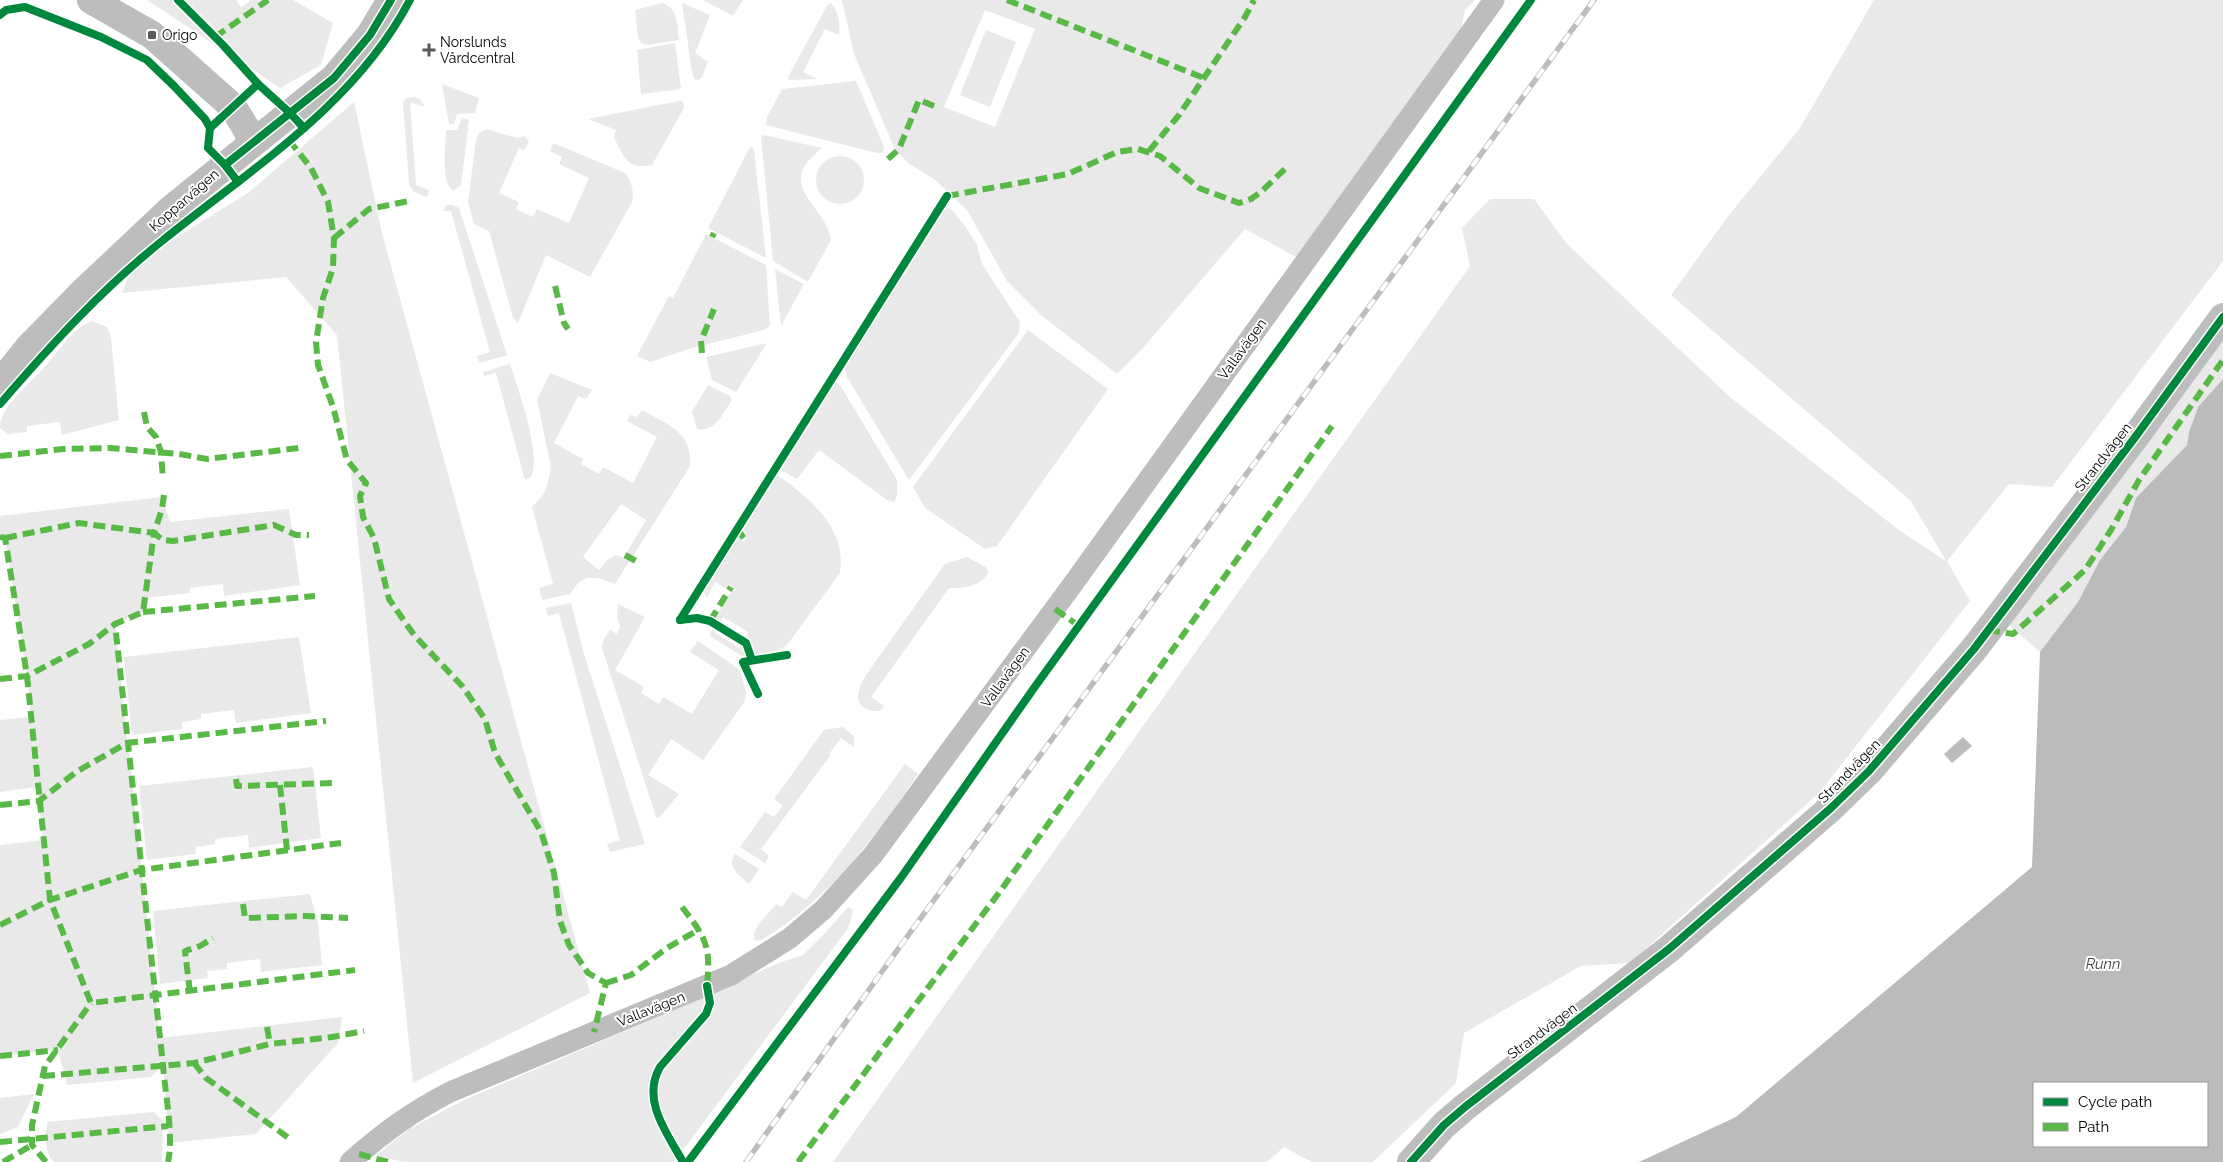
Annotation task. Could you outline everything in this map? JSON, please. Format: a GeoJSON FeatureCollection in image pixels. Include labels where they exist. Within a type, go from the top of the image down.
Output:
{"type":"FeatureCollection","features":[{"type":"Feature","properties":{"kind":"street"},"geometry":{"type":"LineString","coordinates":[[91,0],[152,35],[233,107],[247,130],[252,143]]}},
{"type":"Feature","properties":{"kind":"street","name":"Kopparvägen"},"geometry":{"type":"LineString","coordinates":[[0,383],[29,347],[83,292],[178,203],[334,78],[370,35],[391,0]]}},
{"type":"Feature","properties":{"kind":"street","name":"Vallavägen"},"geometry":{"type":"LineString","coordinates":[[350,1162],[415,1110],[450,1092],[731,975],[790,938],[824,909],[874,855],[1055,609],[1494,0]]}},
{"type":"Feature","properties":{"kind":"street","name":"Strandvägen"},"geometry":{"type":"LineString","coordinates":[[1411,1162],[1444,1125],[1465,1107],[1669,949],[1831,808],[1868,771],[1974,649],[2079,508],[2136,436],[2223,317]]}},
{"type":"Feature","properties":{"kind":"shaded area"},"geometry":{"type":"Polygon","coordinates":[[[147,0],[236,0],[241,7],[251,0],[293,0],[333,23],[321,65],[280,88],[147,0]]]}},
{"type":"Feature","properties":{"kind":"shaded area"},"geometry":{"type":"Polygon","coordinates":[[[703,0],[743,0],[733,16],[703,0]]]}},
{"type":"Feature","properties":{"kind":"shaded area"},"geometry":{"type":"Polygon","coordinates":[[[842,0],[1475,0],[1465,10],[1459,39],[1298,258],[1245,229],[1142,349],[1117,374],[1041,315],[1007,281],[967,210],[934,179],[908,163],[895,149],[854,54],[842,0]],[[985,10],[944,107],[995,127],[1035,29],[985,10]]]}},
{"type":"Feature","properties":{"kind":"shaded area"},"geometry":{"type":"Polygon","coordinates":[[[1874,0],[2223,0],[2223,261],[2052,487],[2009,484],[1947,561],[1970,601],[1819,793],[1630,963],[1581,966],[1464,1033],[1456,1083],[1373,1162],[1312,1162],[1284,1147],[1267,1162],[833,1162],[1470,266],[1462,228],[1490,199],[1534,199],[1567,244],[1730,397],[1900,531],[1946,561],[1911,501],[1671,295],[1729,215],[1800,128],[1874,0]]]}},
{"type":"Feature","properties":{"kind":"shaded area"},"geometry":{"type":"Polygon","coordinates":[[[662,3],[672,9],[674,13],[679,40],[648,45],[642,44],[638,38],[635,10],[662,3]]]}},
{"type":"Feature","properties":{"kind":"shaded area"},"geometry":{"type":"Polygon","coordinates":[[[682,3],[710,15],[695,53],[708,62],[702,77],[698,80],[694,79],[692,72],[682,3]]]}},
{"type":"Feature","properties":{"kind":"shaded area"},"geometry":{"type":"Polygon","coordinates":[[[830,3],[833,5],[838,18],[839,35],[825,29],[803,72],[817,79],[789,80],[788,77],[830,3]]]}},
{"type":"Feature","properties":{"kind":"shaded area"},"geometry":{"type":"Polygon","coordinates":[[[986,30],[1016,42],[990,107],[960,95],[986,30]]]}},
{"type":"Feature","properties":{"kind":"shaded area"},"geometry":{"type":"Polygon","coordinates":[[[675,43],[681,89],[641,94],[637,50],[675,43]]]}},
{"type":"Feature","properties":{"kind":"shaded area"},"geometry":{"type":"Polygon","coordinates":[[[856,81],[884,147],[883,152],[877,153],[766,125],[767,117],[782,89],[856,81]]]}},
{"type":"Feature","properties":{"kind":"shaded area"},"geometry":{"type":"Polygon","coordinates":[[[442,84],[479,98],[475,113],[457,114],[454,124],[449,124],[442,84]]]}},
{"type":"Feature","properties":{"kind":"shaded area"},"geometry":{"type":"Polygon","coordinates":[[[415,97],[420,99],[425,107],[410,102],[416,185],[429,190],[428,196],[425,197],[413,191],[409,184],[403,103],[406,98],[415,97]]]}},
{"type":"Feature","properties":{"kind":"shaded area"},"geometry":{"type":"Polygon","coordinates":[[[683,101],[684,108],[652,165],[637,166],[631,164],[614,138],[616,130],[588,119],[683,101]]]}},
{"type":"Feature","properties":{"kind":"shaded area"},"geometry":{"type":"Polygon","coordinates":[[[354,102],[382,233],[590,993],[413,1083],[337,335],[286,277],[122,293],[133,264],[248,193],[354,102]]]}},
{"type":"Feature","properties":{"kind":"shaded area"},"geometry":{"type":"Polygon","coordinates":[[[462,118],[469,120],[461,185],[453,191],[446,179],[445,171],[446,130],[457,130],[462,118]]]}},
{"type":"Feature","properties":{"kind":"shaded area"},"geometry":{"type":"Polygon","coordinates":[[[487,129],[517,138],[525,136],[529,142],[524,150],[519,148],[499,193],[519,202],[516,209],[533,217],[537,209],[569,223],[589,178],[559,164],[562,157],[550,151],[553,143],[625,173],[633,190],[632,202],[590,277],[546,255],[518,323],[513,318],[489,231],[474,224],[468,202],[476,140],[479,133],[487,129]]]}},
{"type":"Feature","properties":{"kind":"shaded area"},"geometry":{"type":"Polygon","coordinates":[[[764,135],[822,148],[808,162],[802,174],[802,185],[806,195],[827,227],[831,240],[808,282],[773,261],[761,137],[764,135]]]}},
{"type":"Feature","properties":{"kind":"shaded area"},"geometry":{"type":"Polygon","coordinates":[[[752,147],[754,150],[766,258],[708,228],[749,149],[752,147]]]}},
{"type":"Feature","properties":{"kind":"shaded area"},"geometry":{"type":"Polygon","coordinates":[[[835,156],[845,156],[857,163],[864,175],[864,185],[857,197],[845,204],[835,204],[827,200],[820,193],[816,185],[816,175],[820,167],[827,160],[835,156]]]}},
{"type":"Feature","properties":{"kind":"shaded area"},"geometry":{"type":"Polygon","coordinates":[[[446,205],[453,205],[459,208],[507,355],[479,363],[477,356],[490,352],[451,211],[443,211],[446,205]]]}},
{"type":"Feature","properties":{"kind":"shaded area"},"geometry":{"type":"Polygon","coordinates":[[[943,209],[952,210],[965,226],[977,245],[982,264],[1020,322],[1019,333],[909,480],[847,377],[844,367],[943,209]]]}},
{"type":"Feature","properties":{"kind":"shaded area"},"geometry":{"type":"Polygon","coordinates":[[[706,234],[766,265],[770,326],[764,330],[692,348],[650,362],[637,356],[669,296],[673,298],[706,234]]]}},
{"type":"Feature","properties":{"kind":"shaded area"},"geometry":{"type":"Polygon","coordinates":[[[775,269],[804,284],[781,326],[775,269]]]}},
{"type":"Feature","properties":{"kind":"shaded area"},"geometry":{"type":"Polygon","coordinates":[[[91,321],[107,327],[111,338],[119,420],[62,435],[60,422],[27,426],[27,432],[8,434],[0,428],[5,412],[16,396],[76,331],[91,321]]]}},
{"type":"Feature","properties":{"kind":"shaded area"},"geometry":{"type":"Polygon","coordinates":[[[1028,330],[1108,389],[997,546],[985,549],[925,508],[913,487],[1028,330]]]}},
{"type":"Feature","properties":{"kind":"shaded area"},"geometry":{"type":"Polygon","coordinates":[[[2223,340],[2223,379],[2198,407],[2189,432],[2187,445],[2136,498],[2126,527],[2100,560],[2078,602],[2040,652],[2008,624],[2134,458],[2170,414],[2223,340]]]}},
{"type":"Feature","properties":{"kind":"shaded area"},"geometry":{"type":"Polygon","coordinates":[[[767,343],[736,392],[712,380],[706,357],[767,343]]]}},
{"type":"Feature","properties":{"kind":"shaded area"},"geometry":{"type":"Polygon","coordinates":[[[510,364],[531,438],[534,467],[531,477],[525,480],[496,373],[484,376],[483,372],[510,364]]]}},
{"type":"Feature","properties":{"kind":"shaded area"},"geometry":{"type":"Polygon","coordinates":[[[550,373],[592,390],[586,399],[578,396],[554,443],[583,459],[581,464],[599,474],[603,467],[633,483],[657,437],[627,421],[630,415],[637,417],[642,410],[669,425],[683,437],[690,454],[690,466],[633,556],[627,552],[646,520],[621,504],[583,557],[599,570],[607,560],[616,555],[630,560],[615,584],[598,578],[587,578],[579,582],[570,594],[542,600],[539,588],[553,584],[532,507],[543,495],[551,467],[537,400],[550,373]]]}},
{"type":"Feature","properties":{"kind":"shaded area"},"geometry":{"type":"Polygon","coordinates":[[[836,382],[840,385],[897,480],[897,496],[894,502],[887,500],[819,450],[797,479],[780,469],[832,384],[836,382]]]}},
{"type":"Feature","properties":{"kind":"shaded area"},"geometry":{"type":"Polygon","coordinates":[[[708,385],[730,396],[732,400],[714,425],[709,428],[697,429],[692,412],[708,385]]]}},
{"type":"Feature","properties":{"kind":"shaded area"},"geometry":{"type":"Polygon","coordinates":[[[776,474],[813,504],[832,528],[838,542],[841,557],[840,573],[787,645],[779,650],[753,654],[746,638],[748,632],[723,617],[720,622],[716,617],[733,588],[729,585],[726,589],[715,582],[707,598],[703,590],[736,537],[738,536],[744,543],[747,537],[742,528],[776,474]]]}},
{"type":"Feature","properties":{"kind":"shaded area"},"geometry":{"type":"Polygon","coordinates":[[[162,497],[170,522],[289,509],[300,585],[224,596],[223,584],[190,588],[190,593],[145,598],[143,612],[115,624],[160,1038],[342,1017],[338,1043],[256,1134],[169,1143],[163,1066],[151,1077],[67,1085],[58,1050],[0,1056],[0,845],[43,840],[37,787],[0,792],[0,720],[31,717],[27,675],[5,538],[0,533],[0,516],[162,497]]]}},
{"type":"Feature","properties":{"kind":"shaded area"},"geometry":{"type":"Polygon","coordinates":[[[967,557],[987,568],[988,573],[984,578],[971,586],[949,588],[871,697],[884,706],[880,711],[865,708],[861,705],[858,695],[866,675],[945,564],[967,557]]]}},
{"type":"Feature","properties":{"kind":"shaded area"},"geometry":{"type":"Polygon","coordinates":[[[571,603],[584,654],[645,844],[610,852],[607,844],[620,840],[559,613],[548,616],[546,608],[571,603]]]}},
{"type":"Feature","properties":{"kind":"shaded area"},"geometry":{"type":"Polygon","coordinates":[[[618,604],[645,617],[615,670],[644,687],[641,693],[659,704],[663,697],[692,714],[719,670],[690,652],[698,641],[737,668],[741,673],[746,693],[745,701],[703,760],[671,739],[648,775],[679,794],[659,818],[656,817],[602,648],[603,641],[610,630],[617,634],[620,627],[617,616],[618,604]]]}},
{"type":"Feature","properties":{"kind":"shaded area"},"geometry":{"type":"Polygon","coordinates":[[[714,630],[714,632],[739,648],[742,644],[746,649],[745,656],[710,636],[711,631],[714,630]]]}},
{"type":"Feature","properties":{"kind":"shaded area"},"geometry":{"type":"Polygon","coordinates":[[[299,637],[311,713],[236,723],[234,710],[201,714],[201,719],[182,722],[182,729],[132,735],[124,657],[299,637]]]}},
{"type":"Feature","properties":{"kind":"shaded area"},"geometry":{"type":"Polygon","coordinates":[[[843,727],[854,736],[854,747],[841,738],[829,754],[830,756],[761,849],[769,856],[765,863],[740,847],[765,812],[774,817],[783,806],[774,799],[824,730],[843,727]]]}},
{"type":"Feature","properties":{"kind":"shaded area"},"geometry":{"type":"Polygon","coordinates":[[[905,764],[918,774],[885,821],[849,866],[809,905],[762,940],[755,941],[755,931],[776,904],[782,907],[793,892],[806,900],[905,764]]]}},
{"type":"Feature","properties":{"kind":"shaded area"},"geometry":{"type":"Polygon","coordinates":[[[313,767],[321,838],[249,848],[248,835],[215,839],[215,844],[195,847],[196,854],[147,860],[139,786],[313,767]]]}},
{"type":"Feature","properties":{"kind":"shaded area"},"geometry":{"type":"Polygon","coordinates":[[[735,854],[759,869],[749,884],[733,867],[732,863],[735,854]]]}},
{"type":"Feature","properties":{"kind":"shaded area"},"geometry":{"type":"Polygon","coordinates":[[[310,894],[318,923],[322,965],[261,972],[260,959],[227,963],[227,969],[207,971],[208,978],[160,984],[153,911],[310,894]]]}},
{"type":"Feature","properties":{"kind":"shaded area"},"geometry":{"type":"Polygon","coordinates":[[[848,907],[853,910],[850,924],[846,931],[674,1162],[406,1162],[375,1156],[409,1129],[464,1100],[686,1005],[781,962],[803,955],[848,907]]]}},
{"type":"Feature","properties":{"kind":"shaded area"},"geometry":{"type":"Polygon","coordinates":[[[34,1094],[18,1127],[0,1134],[0,1098],[34,1094]]]}},
{"type":"Feature","properties":{"kind":"shaded area"},"geometry":{"type":"Polygon","coordinates":[[[154,1112],[163,1121],[162,1162],[53,1162],[48,1153],[46,1143],[47,1122],[154,1112]]]}},
{"type":"Feature","properties":{"kind":"water","name":"Runn"},"geometry":{"type":"Polygon","coordinates":[[[2223,379],[2223,1162],[1639,1162],[1736,1117],[2032,867],[2040,652],[2078,602],[2100,560],[2126,527],[2136,498],[2187,445],[2189,432],[2198,407],[2223,379]]]}},
{"type":"Feature","properties":{"kind":"water"},"geometry":{"type":"Polygon","coordinates":[[[1963,737],[1972,746],[1952,763],[1944,754],[1963,737]]]}},
{"type":"Feature","properties":{"kind":"railway"},"geometry":{"type":"LineString","coordinates":[[746,1162],[901,945],[1594,0]]}},
{"type":"Feature","properties":{"kind":"marked path"},"geometry":{"type":"LineString","coordinates":[[215,37],[268,0]]}},
{"type":"Feature","properties":{"kind":"marked path"},"geometry":{"type":"LineString","coordinates":[[1007,0],[1204,78]]}},
{"type":"Feature","properties":{"kind":"marked path"},"geometry":{"type":"LineString","coordinates":[[1149,151],[1179,115],[1245,17],[1254,0]]}},
{"type":"Feature","properties":{"kind":"marked path"},"geometry":{"type":"LineString","coordinates":[[888,159],[899,149],[919,100],[939,108]]}},
{"type":"Feature","properties":{"kind":"marked path"},"geometry":{"type":"LineString","coordinates":[[289,140],[311,168],[328,202],[334,238],[333,268],[323,298],[316,342],[318,365],[333,407],[347,460],[366,483],[360,496],[363,517],[374,538],[389,599],[414,635],[463,687],[485,719],[495,753],[541,832],[554,873],[560,921],[569,945],[588,973],[606,983],[594,1032]]}},
{"type":"Feature","properties":{"kind":"marked path"},"geometry":{"type":"LineString","coordinates":[[947,196],[1068,174],[1117,152],[1138,149],[1160,156],[1199,188],[1239,203],[1251,199],[1262,191],[1289,165]]}},
{"type":"Feature","properties":{"kind":"marked path"},"geometry":{"type":"LineString","coordinates":[[334,238],[369,209],[409,201]]}},
{"type":"Feature","properties":{"kind":"marked path"},"geometry":{"type":"LineString","coordinates":[[712,237],[714,233]]}},
{"type":"Feature","properties":{"kind":"marked path"},"geometry":{"type":"LineString","coordinates":[[555,286],[564,323],[568,329]]}},
{"type":"Feature","properties":{"kind":"marked path"},"geometry":{"type":"LineString","coordinates":[[702,353],[701,341],[714,309]]}},
{"type":"Feature","properties":{"kind":"marked path"},"geometry":{"type":"LineString","coordinates":[[1988,630],[2013,634],[2085,570],[2111,530],[2139,480],[2223,360]]}},
{"type":"Feature","properties":{"kind":"marked path"},"geometry":{"type":"LineString","coordinates":[[144,412],[147,427],[156,437],[161,452],[163,479]]}},
{"type":"Feature","properties":{"kind":"marked path"},"geometry":{"type":"LineString","coordinates":[[798,1162],[1001,890],[1332,426]]}},
{"type":"Feature","properties":{"kind":"marked path"},"geometry":{"type":"LineString","coordinates":[[0,456],[63,449],[110,448],[179,454],[207,459],[299,448]]}},
{"type":"Feature","properties":{"kind":"marked path"},"geometry":{"type":"LineString","coordinates":[[164,495],[162,509],[154,533],[163,540],[173,541],[274,525],[296,535],[309,535]]}},
{"type":"Feature","properties":{"kind":"marked path"},"geometry":{"type":"LineString","coordinates":[[5,538],[79,523],[154,533],[143,612],[115,624],[168,1114],[170,1140],[168,1162]]}},
{"type":"Feature","properties":{"kind":"marked path"},"geometry":{"type":"LineString","coordinates":[[737,528],[745,540]]}},
{"type":"Feature","properties":{"kind":"marked path"},"geometry":{"type":"LineString","coordinates":[[0,537],[5,538],[27,676],[50,900],[91,1003],[355,970]]}},
{"type":"Feature","properties":{"kind":"marked path"},"geometry":{"type":"LineString","coordinates":[[625,555],[636,561]]}},
{"type":"Feature","properties":{"kind":"marked path"},"geometry":{"type":"LineString","coordinates":[[710,621],[731,587]]}},
{"type":"Feature","properties":{"kind":"marked path"},"geometry":{"type":"LineString","coordinates":[[143,612],[315,596]]}},
{"type":"Feature","properties":{"kind":"marked path"},"geometry":{"type":"LineString","coordinates":[[1055,609],[1079,626]]}},
{"type":"Feature","properties":{"kind":"marked path"},"geometry":{"type":"LineString","coordinates":[[0,679],[27,676],[89,644],[115,624]]}},
{"type":"Feature","properties":{"kind":"marked path"},"geometry":{"type":"LineString","coordinates":[[0,805],[39,801],[76,772],[127,743],[326,721]]}},
{"type":"Feature","properties":{"kind":"marked path"},"geometry":{"type":"LineString","coordinates":[[236,779],[237,786],[333,783]]}},
{"type":"Feature","properties":{"kind":"marked path"},"geometry":{"type":"LineString","coordinates":[[280,785],[287,850]]}},
{"type":"Feature","properties":{"kind":"marked path"},"geometry":{"type":"LineString","coordinates":[[0,925],[50,900],[141,870],[341,843]]}},
{"type":"Feature","properties":{"kind":"marked path"},"geometry":{"type":"LineString","coordinates":[[243,904],[245,918],[306,916],[348,918]]}},
{"type":"Feature","properties":{"kind":"marked path"},"geometry":{"type":"LineString","coordinates":[[682,907],[697,927],[705,943],[708,961],[707,986]]}},
{"type":"Feature","properties":{"kind":"marked path"},"geometry":{"type":"LineString","coordinates":[[606,983],[631,975],[667,948],[700,929]]}},
{"type":"Feature","properties":{"kind":"marked path"},"geometry":{"type":"LineString","coordinates":[[190,992],[185,951],[200,946],[213,938]]}},
{"type":"Feature","properties":{"kind":"marked path"},"geometry":{"type":"LineString","coordinates":[[46,1162],[32,1145],[32,1125],[45,1066],[91,1003]]}},
{"type":"Feature","properties":{"kind":"marked path"},"geometry":{"type":"LineString","coordinates":[[267,1027],[270,1044]]}},
{"type":"Feature","properties":{"kind":"marked path"},"geometry":{"type":"LineString","coordinates":[[43,1076],[194,1063],[270,1044],[332,1037],[364,1031]]}},
{"type":"Feature","properties":{"kind":"marked path"},"geometry":{"type":"LineString","coordinates":[[0,1056],[58,1050]]}},
{"type":"Feature","properties":{"kind":"marked path"},"geometry":{"type":"LineString","coordinates":[[194,1063],[206,1078],[290,1139]]}},
{"type":"Feature","properties":{"kind":"marked path"},"geometry":{"type":"LineString","coordinates":[[0,1142],[168,1126]]}},
{"type":"Feature","properties":{"kind":"marked path"},"geometry":{"type":"LineString","coordinates":[[3,1162],[32,1145]]}},
{"type":"Feature","properties":{"kind":"marked path"},"geometry":{"type":"LineString","coordinates":[[359,1154],[388,1162]]}},
{"type":"Feature","properties":{"kind":"cycle path"},"geometry":{"type":"LineString","coordinates":[[178,0],[222,44],[258,84],[304,128]]}},
{"type":"Feature","properties":{"kind":"cycle path"},"geometry":{"type":"LineString","coordinates":[[225,165],[334,78],[370,35],[391,0]]}},
{"type":"Feature","properties":{"kind":"cycle path"},"geometry":{"type":"LineString","coordinates":[[0,404],[57,340],[118,279],[162,241],[266,160],[331,103],[361,72],[387,38],[410,0]]}},
{"type":"Feature","properties":{"kind":"cycle path"},"geometry":{"type":"LineString","coordinates":[[688,1162],[900,879],[1034,688],[1531,0]]}},
{"type":"Feature","properties":{"kind":"cycle path"},"geometry":{"type":"LineString","coordinates":[[0,15],[6,10],[25,7],[101,37],[147,60],[205,119],[210,128],[208,148],[238,182]]}},
{"type":"Feature","properties":{"kind":"cycle path"},"geometry":{"type":"LineString","coordinates":[[210,128],[258,84]]}},
{"type":"Feature","properties":{"kind":"cycle path"},"geometry":{"type":"LineString","coordinates":[[680,620],[947,196]]}},
{"type":"Feature","properties":{"kind":"cycle path"},"geometry":{"type":"LineString","coordinates":[[1411,1162],[1444,1125],[1465,1107],[1669,949],[1831,808],[1869,771],[1974,649],[2136,436],[2223,317]]}},
{"type":"Feature","properties":{"kind":"cycle path"},"geometry":{"type":"LineString","coordinates":[[680,620],[697,618],[710,621],[746,643],[752,660]]}},
{"type":"Feature","properties":{"kind":"cycle path"},"geometry":{"type":"LineString","coordinates":[[758,694],[743,662],[787,655]]}},
{"type":"Feature","properties":{"kind":"cycle path"},"geometry":{"type":"LineString","coordinates":[[683,1162],[658,1116],[653,1092],[655,1079],[660,1067],[706,1014],[710,1003],[707,986]]}},
{"type":"Feature","properties":{"kind":"place","name":"Origo"},"geometry":{"type":"Point","coordinates":[152,35]}},
{"type":"Feature","properties":{"kind":"place","name":"Norslunds Vårdcentral"},"geometry":{"type":"Point","coordinates":[429,50]}}]}
